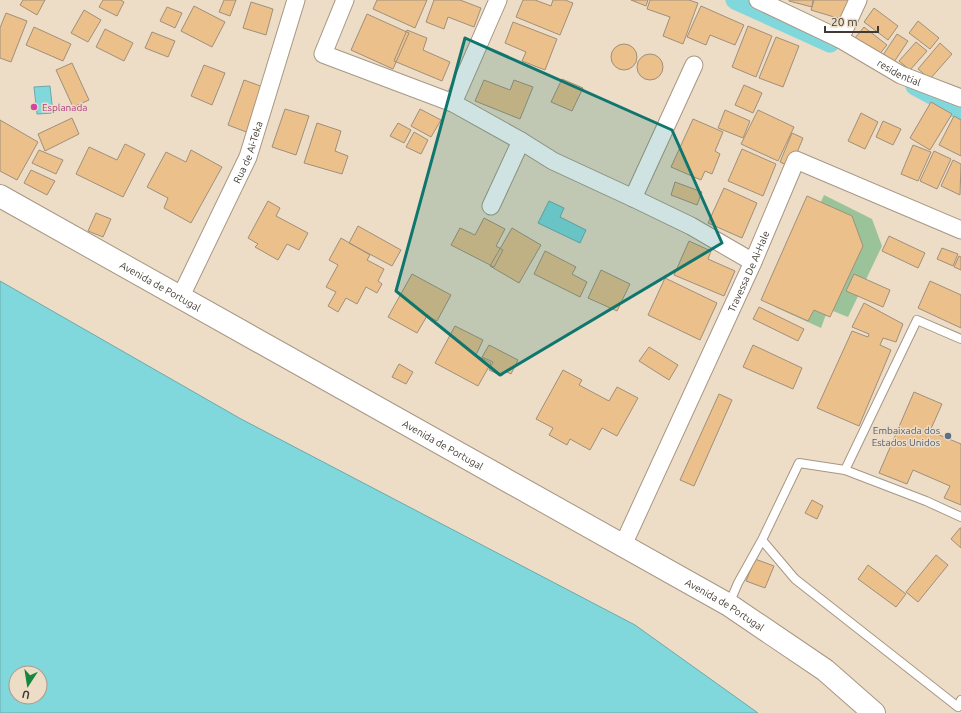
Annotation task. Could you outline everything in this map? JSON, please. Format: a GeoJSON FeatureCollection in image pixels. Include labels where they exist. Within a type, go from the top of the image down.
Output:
{"type":"FeatureCollection","features":[{"type":"Feature","properties":{"kind":"main road","name":"Avenida de Portugal"},"geometry":{"type":"LineString","coordinates":[[0,196],[729,605],[825,670],[874,713]]}},
{"type":"Feature","properties":{"kind":"street","name":"Rua de Ai-Teka"},"geometry":{"type":"LineString","coordinates":[[180,298],[248,157],[296,0]]}},
{"type":"Feature","properties":{"kind":"street"},"geometry":{"type":"LineString","coordinates":[[345,0],[323,54],[453,103],[521,141],[553,161],[691,226],[753,262]]}},
{"type":"Feature","properties":{"kind":"street"},"geometry":{"type":"LineString","coordinates":[[453,103],[498,0]]}},
{"type":"Feature","properties":{"kind":"street","name":"residential"},"geometry":{"type":"LineString","coordinates":[[758,0],[840,39],[901,75],[961,98]]}},
{"type":"Feature","properties":{"kind":"street"},"geometry":{"type":"LineString","coordinates":[[840,39],[858,0]]}},
{"type":"Feature","properties":{"kind":"street"},"geometry":{"type":"LineString","coordinates":[[634,198],[694,65]]}},
{"type":"Feature","properties":{"kind":"street"},"geometry":{"type":"LineString","coordinates":[[491,206],[521,141]]}},
{"type":"Feature","properties":{"kind":"street","name":"Travessa De Ai-Hale"},"geometry":{"type":"LineString","coordinates":[[622,545],[753,262],[796,160],[961,230]]}},
{"type":"Feature","properties":{"kind":"lane"},"geometry":{"type":"LineString","coordinates":[[845,470],[917,320],[961,339]]}},
{"type":"Feature","properties":{"kind":"lane"},"geometry":{"type":"LineString","coordinates":[[729,605],[738,583],[762,540],[799,463],[845,470],[926,501],[961,517]]}},
{"type":"Feature","properties":{"kind":"lane"},"geometry":{"type":"LineString","coordinates":[[762,540],[796,579],[958,707],[961,700]]}},
{"type":"Feature","properties":{"kind":"highlighted area"},"geometry":{"type":"Polygon","coordinates":[[[465,38],[672,130],[722,243],[500,375],[396,291],[465,38]]]}},
{"type":"Feature","properties":{"kind":"green space"},"geometry":{"type":"Polygon","coordinates":[[[824,195],[872,219],[882,246],[848,317],[828,309],[821,328],[775,307],[824,195]]]}},
{"type":"Feature","properties":{"kind":"water"},"geometry":{"type":"Polygon","coordinates":[[[50,86],[53,113],[37,114],[34,87],[50,86]]]}},
{"type":"Feature","properties":{"kind":"water"},"geometry":{"type":"Polygon","coordinates":[[[549,201],[564,208],[560,217],[586,230],[580,243],[538,223],[549,201]]]}},
{"type":"Feature","properties":{"kind":"water"},"geometry":{"type":"Polygon","coordinates":[[[0,281],[241,419],[635,625],[758,713],[0,713],[0,281]]]}},
{"type":"Feature","properties":{"kind":"building"},"geometry":{"type":"Polygon","coordinates":[[[23,0],[45,0],[37,15],[20,5],[23,0]]]}},
{"type":"Feature","properties":{"kind":"building"},"geometry":{"type":"Polygon","coordinates":[[[103,0],[121,0],[124,2],[117,16],[99,7],[103,0]]]}},
{"type":"Feature","properties":{"kind":"building"},"geometry":{"type":"Polygon","coordinates":[[[224,0],[236,0],[230,16],[219,12],[224,0]]]}},
{"type":"Feature","properties":{"kind":"building"},"geometry":{"type":"Polygon","coordinates":[[[377,0],[427,0],[415,28],[373,9],[377,0]]]}},
{"type":"Feature","properties":{"kind":"building"},"geometry":{"type":"Polygon","coordinates":[[[434,0],[460,0],[481,8],[474,27],[448,17],[444,29],[426,22],[434,0]]]}},
{"type":"Feature","properties":{"kind":"building"},"geometry":{"type":"Polygon","coordinates":[[[523,0],[535,0],[551,6],[553,0],[565,0],[573,3],[560,35],[516,17],[523,0]]]}},
{"type":"Feature","properties":{"kind":"building"},"geometry":{"type":"Polygon","coordinates":[[[631,0],[648,0],[646,6],[631,0]]]}},
{"type":"Feature","properties":{"kind":"building"},"geometry":{"type":"Polygon","coordinates":[[[650,0],[689,0],[698,3],[683,44],[663,36],[670,17],[647,9],[650,0]]]}},
{"type":"Feature","properties":{"kind":"building"},"geometry":{"type":"Polygon","coordinates":[[[813,0],[812,7],[789,1],[813,0]]]}},
{"type":"Feature","properties":{"kind":"building"},"geometry":{"type":"Polygon","coordinates":[[[814,0],[850,0],[844,20],[811,10],[814,0]]]}},
{"type":"Feature","properties":{"kind":"building"},"geometry":{"type":"Polygon","coordinates":[[[251,2],[273,9],[266,35],[243,28],[251,2]]]}},
{"type":"Feature","properties":{"kind":"building"},"geometry":{"type":"Polygon","coordinates":[[[194,6],[225,22],[212,47],[181,31],[194,6]]]}},
{"type":"Feature","properties":{"kind":"building"},"geometry":{"type":"Polygon","coordinates":[[[701,6],[744,25],[735,45],[710,35],[706,45],[687,37],[701,6]]]}},
{"type":"Feature","properties":{"kind":"building"},"geometry":{"type":"Polygon","coordinates":[[[167,7],[182,13],[175,28],[160,21],[167,7]]]}},
{"type":"Feature","properties":{"kind":"building"},"geometry":{"type":"Polygon","coordinates":[[[874,8],[898,26],[888,40],[864,22],[874,8]]]}},
{"type":"Feature","properties":{"kind":"building"},"geometry":{"type":"Polygon","coordinates":[[[84,10],[101,20],[88,42],[71,33],[84,10]]]}},
{"type":"Feature","properties":{"kind":"building"},"geometry":{"type":"Polygon","coordinates":[[[6,13],[27,21],[11,62],[0,58],[0,28],[6,13]]]}},
{"type":"Feature","properties":{"kind":"building"},"geometry":{"type":"Polygon","coordinates":[[[367,14],[409,33],[393,69],[351,50],[367,14]]]}},
{"type":"Feature","properties":{"kind":"building"},"geometry":{"type":"Polygon","coordinates":[[[918,21],[939,38],[930,49],[909,33],[918,21]]]}},
{"type":"Feature","properties":{"kind":"building"},"geometry":{"type":"Polygon","coordinates":[[[513,22],[557,39],[545,70],[522,61],[526,52],[505,43],[513,22]]]}},
{"type":"Feature","properties":{"kind":"building"},"geometry":{"type":"Polygon","coordinates":[[[748,26],[772,36],[756,77],[732,67],[748,26]]]}},
{"type":"Feature","properties":{"kind":"building"},"geometry":{"type":"Polygon","coordinates":[[[34,27],[71,44],[63,61],[26,45],[34,27]]]}},
{"type":"Feature","properties":{"kind":"building"},"geometry":{"type":"Polygon","coordinates":[[[864,27],[887,45],[878,56],[855,38],[864,27]]]}},
{"type":"Feature","properties":{"kind":"building"},"geometry":{"type":"Polygon","coordinates":[[[105,29],[133,43],[124,61],[96,47],[105,29]]]}},
{"type":"Feature","properties":{"kind":"building"},"geometry":{"type":"Polygon","coordinates":[[[407,30],[427,38],[423,50],[450,62],[442,81],[394,61],[407,30]]]}},
{"type":"Feature","properties":{"kind":"building"},"geometry":{"type":"Polygon","coordinates":[[[152,32],[175,41],[168,57],[145,48],[152,32]]]}},
{"type":"Feature","properties":{"kind":"building"},"geometry":{"type":"Polygon","coordinates":[[[897,34],[908,41],[894,62],[883,55],[897,34]]]}},
{"type":"Feature","properties":{"kind":"building"},"geometry":{"type":"Polygon","coordinates":[[[776,37],[799,46],[783,87],[759,78],[776,37]]]}},
{"type":"Feature","properties":{"kind":"building"},"geometry":{"type":"Polygon","coordinates":[[[916,42],[927,51],[910,70],[899,61],[916,42]]]}},
{"type":"Feature","properties":{"kind":"building"},"geometry":{"type":"Polygon","coordinates":[[[940,43],[952,54],[930,79],[918,69],[940,43]]]}},
{"type":"Feature","properties":{"kind":"building"},"geometry":{"type":"Polygon","coordinates":[[[624,44],[633,48],[637,57],[633,66],[624,70],[615,66],[611,57],[615,48],[624,44]]]}},
{"type":"Feature","properties":{"kind":"building"},"geometry":{"type":"Polygon","coordinates":[[[650,54],[659,58],[663,67],[659,76],[650,80],[641,76],[637,67],[641,58],[650,54]]]}},
{"type":"Feature","properties":{"kind":"building"},"geometry":{"type":"Polygon","coordinates":[[[72,63],[89,100],[73,107],[56,70],[72,63]]]}},
{"type":"Feature","properties":{"kind":"building"},"geometry":{"type":"Polygon","coordinates":[[[204,65],[225,73],[212,105],[191,96],[204,65]]]}},
{"type":"Feature","properties":{"kind":"building"},"geometry":{"type":"Polygon","coordinates":[[[562,79],[583,88],[572,111],[551,102],[562,79]]]}},
{"type":"Feature","properties":{"kind":"building"},"geometry":{"type":"Polygon","coordinates":[[[244,80],[266,88],[249,133],[228,125],[244,80]]]}},
{"type":"Feature","properties":{"kind":"building"},"geometry":{"type":"Polygon","coordinates":[[[484,80],[510,90],[514,80],[533,87],[520,119],[475,101],[484,80]]]}},
{"type":"Feature","properties":{"kind":"building"},"geometry":{"type":"Polygon","coordinates":[[[744,85],[762,93],[753,113],[735,105],[744,85]]]}},
{"type":"Feature","properties":{"kind":"building"},"geometry":{"type":"Polygon","coordinates":[[[931,102],[952,114],[930,150],[910,138],[931,102]]]}},
{"type":"Feature","properties":{"kind":"building"},"geometry":{"type":"Polygon","coordinates":[[[285,109],[309,116],[296,155],[272,147],[285,109]]]}},
{"type":"Feature","properties":{"kind":"building"},"geometry":{"type":"Polygon","coordinates":[[[420,109],[441,120],[431,137],[411,126],[420,109]]]}},
{"type":"Feature","properties":{"kind":"building"},"geometry":{"type":"Polygon","coordinates":[[[725,110],[750,121],[743,138],[718,128],[725,110]]]}},
{"type":"Feature","properties":{"kind":"building"},"geometry":{"type":"Polygon","coordinates":[[[758,110],[794,127],[778,161],[741,144],[758,110]]]}},
{"type":"Feature","properties":{"kind":"building"},"geometry":{"type":"Polygon","coordinates":[[[861,113],[878,122],[865,149],[848,141],[861,113]]]}},
{"type":"Feature","properties":{"kind":"building"},"geometry":{"type":"Polygon","coordinates":[[[954,116],[961,120],[961,156],[939,145],[954,116]]]}},
{"type":"Feature","properties":{"kind":"building"},"geometry":{"type":"Polygon","coordinates":[[[72,118],[79,134],[45,151],[38,134],[72,118]]]}},
{"type":"Feature","properties":{"kind":"building"},"geometry":{"type":"Polygon","coordinates":[[[693,119],[723,132],[715,151],[720,154],[712,174],[705,171],[701,180],[671,167],[693,119]]]}},
{"type":"Feature","properties":{"kind":"building","name":"Esplanada"},"geometry":{"type":"Polygon","coordinates":[[[0,120],[38,142],[17,180],[0,171],[0,120]]]}},
{"type":"Feature","properties":{"kind":"building"},"geometry":{"type":"Polygon","coordinates":[[[883,121],[901,129],[893,145],[876,137],[883,121]]]}},
{"type":"Feature","properties":{"kind":"building"},"geometry":{"type":"Polygon","coordinates":[[[317,123],[341,131],[335,151],[348,156],[342,174],[304,163],[317,123]]]}},
{"type":"Feature","properties":{"kind":"building"},"geometry":{"type":"Polygon","coordinates":[[[398,123],[411,130],[404,143],[390,136],[398,123]]]}},
{"type":"Feature","properties":{"kind":"building"},"geometry":{"type":"Polygon","coordinates":[[[414,132],[428,140],[421,154],[406,147],[414,132]]]}},
{"type":"Feature","properties":{"kind":"building"},"geometry":{"type":"Polygon","coordinates":[[[792,133],[803,138],[791,167],[780,162],[792,133]]]}},
{"type":"Feature","properties":{"kind":"building"},"geometry":{"type":"Polygon","coordinates":[[[125,144],[145,154],[123,197],[76,174],[89,147],[117,160],[125,144]]]}},
{"type":"Feature","properties":{"kind":"building"},"geometry":{"type":"Polygon","coordinates":[[[913,145],[931,152],[918,181],[901,174],[913,145]]]}},
{"type":"Feature","properties":{"kind":"building"},"geometry":{"type":"Polygon","coordinates":[[[742,149],[776,164],[763,196],[728,181],[742,149]]]}},
{"type":"Feature","properties":{"kind":"building"},"geometry":{"type":"Polygon","coordinates":[[[39,150],[63,160],[56,174],[32,163],[39,150]]]}},
{"type":"Feature","properties":{"kind":"building"},"geometry":{"type":"Polygon","coordinates":[[[191,150],[222,167],[191,223],[164,208],[168,198],[147,187],[166,152],[186,162],[191,150]]]}},
{"type":"Feature","properties":{"kind":"building"},"geometry":{"type":"Polygon","coordinates":[[[934,151],[951,159],[937,189],[920,181],[934,151]]]}},
{"type":"Feature","properties":{"kind":"building"},"geometry":{"type":"Polygon","coordinates":[[[953,160],[961,164],[960,195],[941,186],[953,160]]]}},
{"type":"Feature","properties":{"kind":"building"},"geometry":{"type":"Polygon","coordinates":[[[31,170],[55,181],[47,195],[24,183],[31,170]]]}},
{"type":"Feature","properties":{"kind":"building"},"geometry":{"type":"Polygon","coordinates":[[[675,182],[702,192],[697,205],[671,195],[675,182]]]}},
{"type":"Feature","properties":{"kind":"building"},"geometry":{"type":"Polygon","coordinates":[[[724,188],[757,203],[742,238],[708,223],[724,188]]]}},
{"type":"Feature","properties":{"kind":"building"},"geometry":{"type":"Polygon","coordinates":[[[807,196],[852,216],[863,246],[830,317],[814,310],[808,321],[761,300],[807,196]]]}},
{"type":"Feature","properties":{"kind":"building"},"geometry":{"type":"Polygon","coordinates":[[[268,201],[280,208],[276,216],[308,233],[299,250],[287,244],[278,260],[255,247],[258,244],[248,238],[268,201]]]}},
{"type":"Feature","properties":{"kind":"building"},"geometry":{"type":"Polygon","coordinates":[[[96,213],[111,219],[103,237],[88,231],[96,213]]]}},
{"type":"Feature","properties":{"kind":"building"},"geometry":{"type":"Polygon","coordinates":[[[484,218],[505,229],[496,246],[503,250],[494,267],[451,245],[460,228],[475,235],[484,218]]]}},
{"type":"Feature","properties":{"kind":"building"},"geometry":{"type":"Polygon","coordinates":[[[358,226],[401,250],[392,266],[349,243],[358,226]]]}},
{"type":"Feature","properties":{"kind":"building"},"geometry":{"type":"Polygon","coordinates":[[[512,228],[541,245],[519,283],[490,266],[512,228]]]}},
{"type":"Feature","properties":{"kind":"building"},"geometry":{"type":"Polygon","coordinates":[[[889,236],[925,253],[918,268],[882,251],[889,236]]]}},
{"type":"Feature","properties":{"kind":"building"},"geometry":{"type":"Polygon","coordinates":[[[341,238],[370,255],[367,260],[384,269],[378,281],[382,284],[377,293],[366,287],[357,304],[346,298],[338,312],[328,306],[336,292],[326,287],[338,265],[329,260],[341,238]]]}},
{"type":"Feature","properties":{"kind":"building"},"geometry":{"type":"Polygon","coordinates":[[[689,241],[711,251],[708,259],[735,271],[724,296],[674,275],[689,241]]]}},
{"type":"Feature","properties":{"kind":"building"},"geometry":{"type":"Polygon","coordinates":[[[942,248],[958,254],[953,266],[937,259],[942,248]]]}},
{"type":"Feature","properties":{"kind":"building"},"geometry":{"type":"Polygon","coordinates":[[[545,251],[576,267],[572,274],[587,282],[580,297],[534,274],[545,251]]]}},
{"type":"Feature","properties":{"kind":"building"},"geometry":{"type":"Polygon","coordinates":[[[959,256],[961,257],[961,270],[954,267],[959,256]]]}},
{"type":"Feature","properties":{"kind":"building"},"geometry":{"type":"Polygon","coordinates":[[[601,270],[630,284],[617,311],[588,298],[601,270]]]}},
{"type":"Feature","properties":{"kind":"building"},"geometry":{"type":"Polygon","coordinates":[[[412,274],[451,295],[437,321],[427,316],[417,333],[388,317],[412,274]]]}},
{"type":"Feature","properties":{"kind":"building"},"geometry":{"type":"Polygon","coordinates":[[[854,274],[890,290],[883,307],[846,291],[854,274]]]}},
{"type":"Feature","properties":{"kind":"building"},"geometry":{"type":"Polygon","coordinates":[[[665,278],[717,303],[700,340],[648,315],[665,278]]]}},
{"type":"Feature","properties":{"kind":"building"},"geometry":{"type":"Polygon","coordinates":[[[930,281],[961,295],[961,328],[918,308],[930,281]]]}},
{"type":"Feature","properties":{"kind":"building"},"geometry":{"type":"Polygon","coordinates":[[[864,303],[903,324],[896,342],[883,338],[880,345],[891,350],[859,426],[817,408],[852,331],[868,337],[869,334],[852,327],[864,303]]]}},
{"type":"Feature","properties":{"kind":"building"},"geometry":{"type":"Polygon","coordinates":[[[759,307],[804,329],[798,341],[753,319],[759,307]]]}},
{"type":"Feature","properties":{"kind":"building"},"geometry":{"type":"Polygon","coordinates":[[[455,326],[483,340],[476,355],[491,363],[478,386],[435,363],[455,326]]]}},
{"type":"Feature","properties":{"kind":"building"},"geometry":{"type":"Polygon","coordinates":[[[489,345],[518,360],[511,374],[505,371],[502,376],[489,370],[493,362],[482,357],[489,345]]]}},
{"type":"Feature","properties":{"kind":"building"},"geometry":{"type":"Polygon","coordinates":[[[753,345],[802,368],[793,389],[743,367],[753,345]]]}},
{"type":"Feature","properties":{"kind":"building"},"geometry":{"type":"Polygon","coordinates":[[[649,347],[678,365],[669,380],[639,361],[649,347]]]}},
{"type":"Feature","properties":{"kind":"building"},"geometry":{"type":"Polygon","coordinates":[[[399,364],[413,372],[406,384],[392,377],[399,364]]]}},
{"type":"Feature","properties":{"kind":"building"},"geometry":{"type":"Polygon","coordinates":[[[563,370],[582,380],[579,385],[609,401],[617,387],[638,398],[617,436],[602,428],[590,450],[570,439],[567,445],[549,435],[553,428],[536,419],[563,370]]]}},
{"type":"Feature","properties":{"kind":"building"},"geometry":{"type":"Polygon","coordinates":[[[914,392],[942,404],[930,431],[961,444],[961,505],[944,498],[950,486],[913,470],[907,484],[879,473],[914,392]]]}},
{"type":"Feature","properties":{"kind":"building"},"geometry":{"type":"Polygon","coordinates":[[[719,394],[732,400],[694,486],[680,480],[719,394]]]}},
{"type":"Feature","properties":{"kind":"building"},"geometry":{"type":"Polygon","coordinates":[[[812,500],[823,506],[817,519],[805,513],[812,500]]]}},
{"type":"Feature","properties":{"kind":"building"},"geometry":{"type":"Polygon","coordinates":[[[961,528],[961,548],[951,539],[961,528]]]}},
{"type":"Feature","properties":{"kind":"building"},"geometry":{"type":"Polygon","coordinates":[[[936,555],[948,565],[918,602],[906,592],[936,555]]]}},
{"type":"Feature","properties":{"kind":"building"},"geometry":{"type":"Polygon","coordinates":[[[755,559],[774,566],[765,588],[746,581],[755,559]]]}},
{"type":"Feature","properties":{"kind":"building"},"geometry":{"type":"Polygon","coordinates":[[[868,565],[906,594],[896,607],[858,579],[868,565]]]}},
{"type":"Feature","properties":{"kind":"waterway"},"geometry":{"type":"LineString","coordinates":[[735,0],[830,43]]}},
{"type":"Feature","properties":{"kind":"waterway"},"geometry":{"type":"LineString","coordinates":[[915,86],[961,111]]}},
{"type":"Feature","properties":{"kind":"place","name":"Esplanada"},"geometry":{"type":"Point","coordinates":[34,107]}},
{"type":"Feature","properties":{"kind":"place","name":"Embaixada dos Estados Unidos"},"geometry":{"type":"Point","coordinates":[948,436]}}]}
